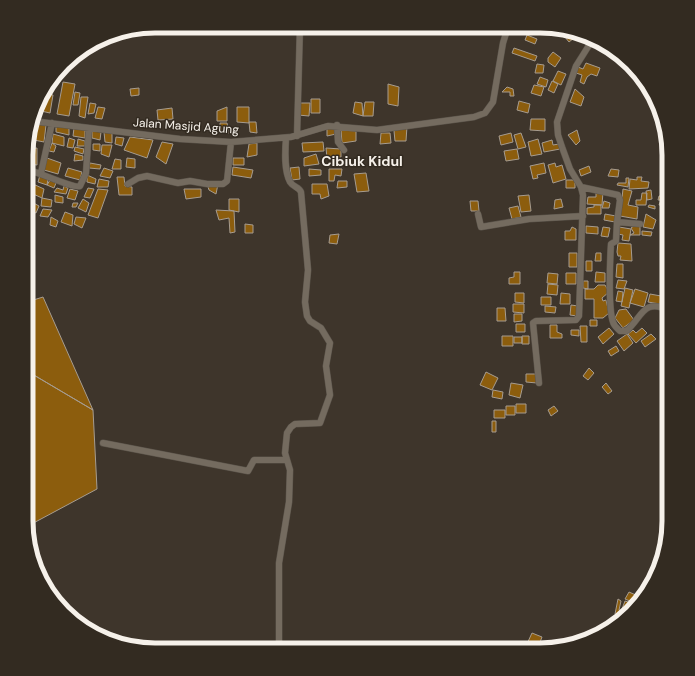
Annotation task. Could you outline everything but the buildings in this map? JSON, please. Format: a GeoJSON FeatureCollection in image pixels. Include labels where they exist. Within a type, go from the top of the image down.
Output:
{"type":"FeatureCollection","features":[{"type":"Feature","properties":{"kind":"street"},"geometry":{"type":"LineString","coordinates":[[297,136],[300,33]]}},
{"type":"Feature","properties":{"kind":"street","name":"Jalan Masjid Agung"},"geometry":{"type":"LineString","coordinates":[[37,122],[180,139],[231,142],[286,138],[297,136],[324,126],[338,125],[370,130],[387,129],[474,117],[485,113],[493,102],[503,43],[506,33]]}},
{"type":"Feature","properties":{"kind":"street"},"geometry":{"type":"LineString","coordinates":[[539,383],[533,323],[536,321],[572,321],[578,319],[583,202],[581,186],[570,170],[558,135],[557,122],[576,66],[590,44]]}},
{"type":"Feature","properties":{"kind":"street"},"geometry":{"type":"LineString","coordinates":[[41,173],[52,123]]}},
{"type":"Feature","properties":{"kind":"street"},"geometry":{"type":"LineString","coordinates":[[338,125],[338,142],[344,150]]}},
{"type":"Feature","properties":{"kind":"street"},"geometry":{"type":"LineString","coordinates":[[33,171],[41,173],[75,188],[80,186],[86,173],[89,128]]}},
{"type":"Feature","properties":{"kind":"street"},"geometry":{"type":"LineString","coordinates":[[279,643],[278,563],[288,508],[290,470],[287,460],[286,439],[289,429],[295,424],[320,423],[330,391],[326,366],[330,343],[320,328],[306,316],[305,302],[308,276],[301,192],[300,189],[292,185],[287,173],[286,138]]}},
{"type":"Feature","properties":{"kind":"street"},"geometry":{"type":"LineString","coordinates":[[128,184],[138,178],[147,176],[178,184],[190,181],[207,184],[223,184],[227,181],[231,142]]}},
{"type":"Feature","properties":{"kind":"street"},"geometry":{"type":"LineString","coordinates":[[581,186],[618,195],[620,200],[616,241],[611,244],[609,266],[611,314],[614,326],[620,331],[626,331],[643,310],[654,307],[662,309]]}},
{"type":"Feature","properties":{"kind":"street"},"geometry":{"type":"LineString","coordinates":[[478,214],[482,227],[529,219],[583,216]]}},
{"type":"Feature","properties":{"kind":"street"},"geometry":{"type":"LineString","coordinates":[[617,222],[640,224]]}},
{"type":"Feature","properties":{"kind":"street"},"geometry":{"type":"LineString","coordinates":[[103,443],[248,471],[254,460],[287,460]]}},
{"type":"Feature","properties":{"kind":"district","name":"Cibiuk Kidul"},"geometry":{"type":"Point","coordinates":[362,161]}}]}
